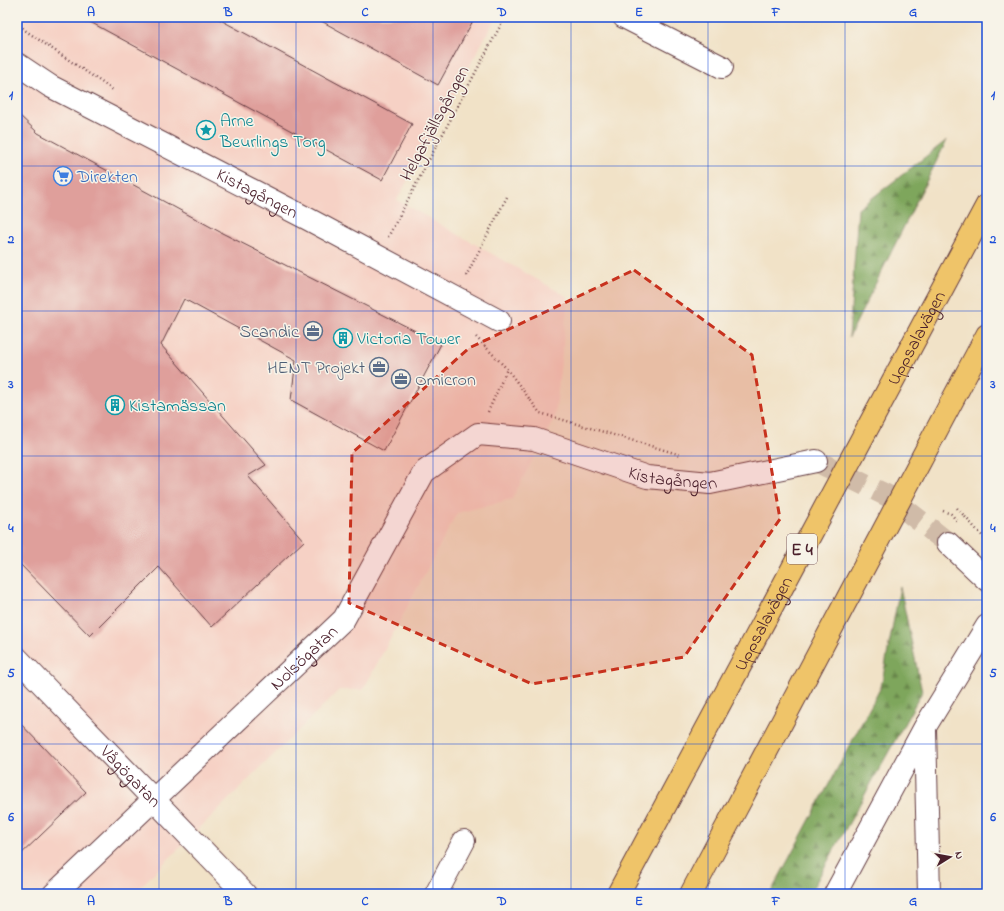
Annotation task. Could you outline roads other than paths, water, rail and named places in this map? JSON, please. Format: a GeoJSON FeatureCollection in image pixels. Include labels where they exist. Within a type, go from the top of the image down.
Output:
{"type":"FeatureCollection","features":[{"type":"Feature","properties":{"kind":"highway","name":"Uppsalavägen"},"geometry":{"type":"LineString","coordinates":[[618,894],[987,205]]}},
{"type":"Feature","properties":{"kind":"highway"},"geometry":{"type":"LineString","coordinates":[[691,894],[987,335]]}},
{"type":"Feature","properties":{"kind":"street"},"geometry":{"type":"LineString","coordinates":[[624,17],[722,67]]}},
{"type":"Feature","properties":{"kind":"street","name":"Kistagången"},"geometry":{"type":"LineString","coordinates":[[17,64],[50,86],[499,321]]}},
{"type":"Feature","properties":{"kind":"street","name":"Nolsögatan"},"geometry":{"type":"LineString","coordinates":[[54,894],[344,619],[424,472],[478,434],[534,439]]}},
{"type":"Feature","properties":{"kind":"street","name":"Kistagången"},"geometry":{"type":"LineString","coordinates":[[534,439],[648,477],[710,483],[816,462]]}},
{"type":"Feature","properties":{"kind":"street"},"geometry":{"type":"LineString","coordinates":[[948,543],[987,580]]}},
{"type":"Feature","properties":{"kind":"street"},"geometry":{"type":"LineString","coordinates":[[835,894],[925,727],[987,626]]}},
{"type":"Feature","properties":{"kind":"street","name":"Vågögatan"},"geometry":{"type":"LineString","coordinates":[[17,658],[245,894]]}},
{"type":"Feature","properties":{"kind":"street"},"geometry":{"type":"LineString","coordinates":[[925,727],[929,894]]}},
{"type":"Feature","properties":{"kind":"street"},"geometry":{"type":"LineString","coordinates":[[436,894],[464,841]]}},
{"type":"Feature","properties":{"kind":"tunnel"},"geometry":{"type":"LineString","coordinates":[[816,461],[888,496],[948,543]]}},
{"type":"Feature","properties":{"kind":"place","name":"Arne Beurlings Torg"},"geometry":{"type":"Point","coordinates":[206,130]}},
{"type":"Feature","properties":{"kind":"place","name":"Direkten"},"geometry":{"type":"Point","coordinates":[63,176]}},
{"type":"Feature","properties":{"kind":"place","name":"Scandic"},"geometry":{"type":"Point","coordinates":[313,331]}},
{"type":"Feature","properties":{"kind":"place","name":"Victoria Tower"},"geometry":{"type":"Point","coordinates":[343,338]}},
{"type":"Feature","properties":{"kind":"place","name":"HENT Projekt"},"geometry":{"type":"Point","coordinates":[379,367]}},
{"type":"Feature","properties":{"kind":"place","name":"Omicron"},"geometry":{"type":"Point","coordinates":[401,379]}},
{"type":"Feature","properties":{"kind":"place","name":"Kistamässan"},"geometry":{"type":"Point","coordinates":[115,405]}}]}
